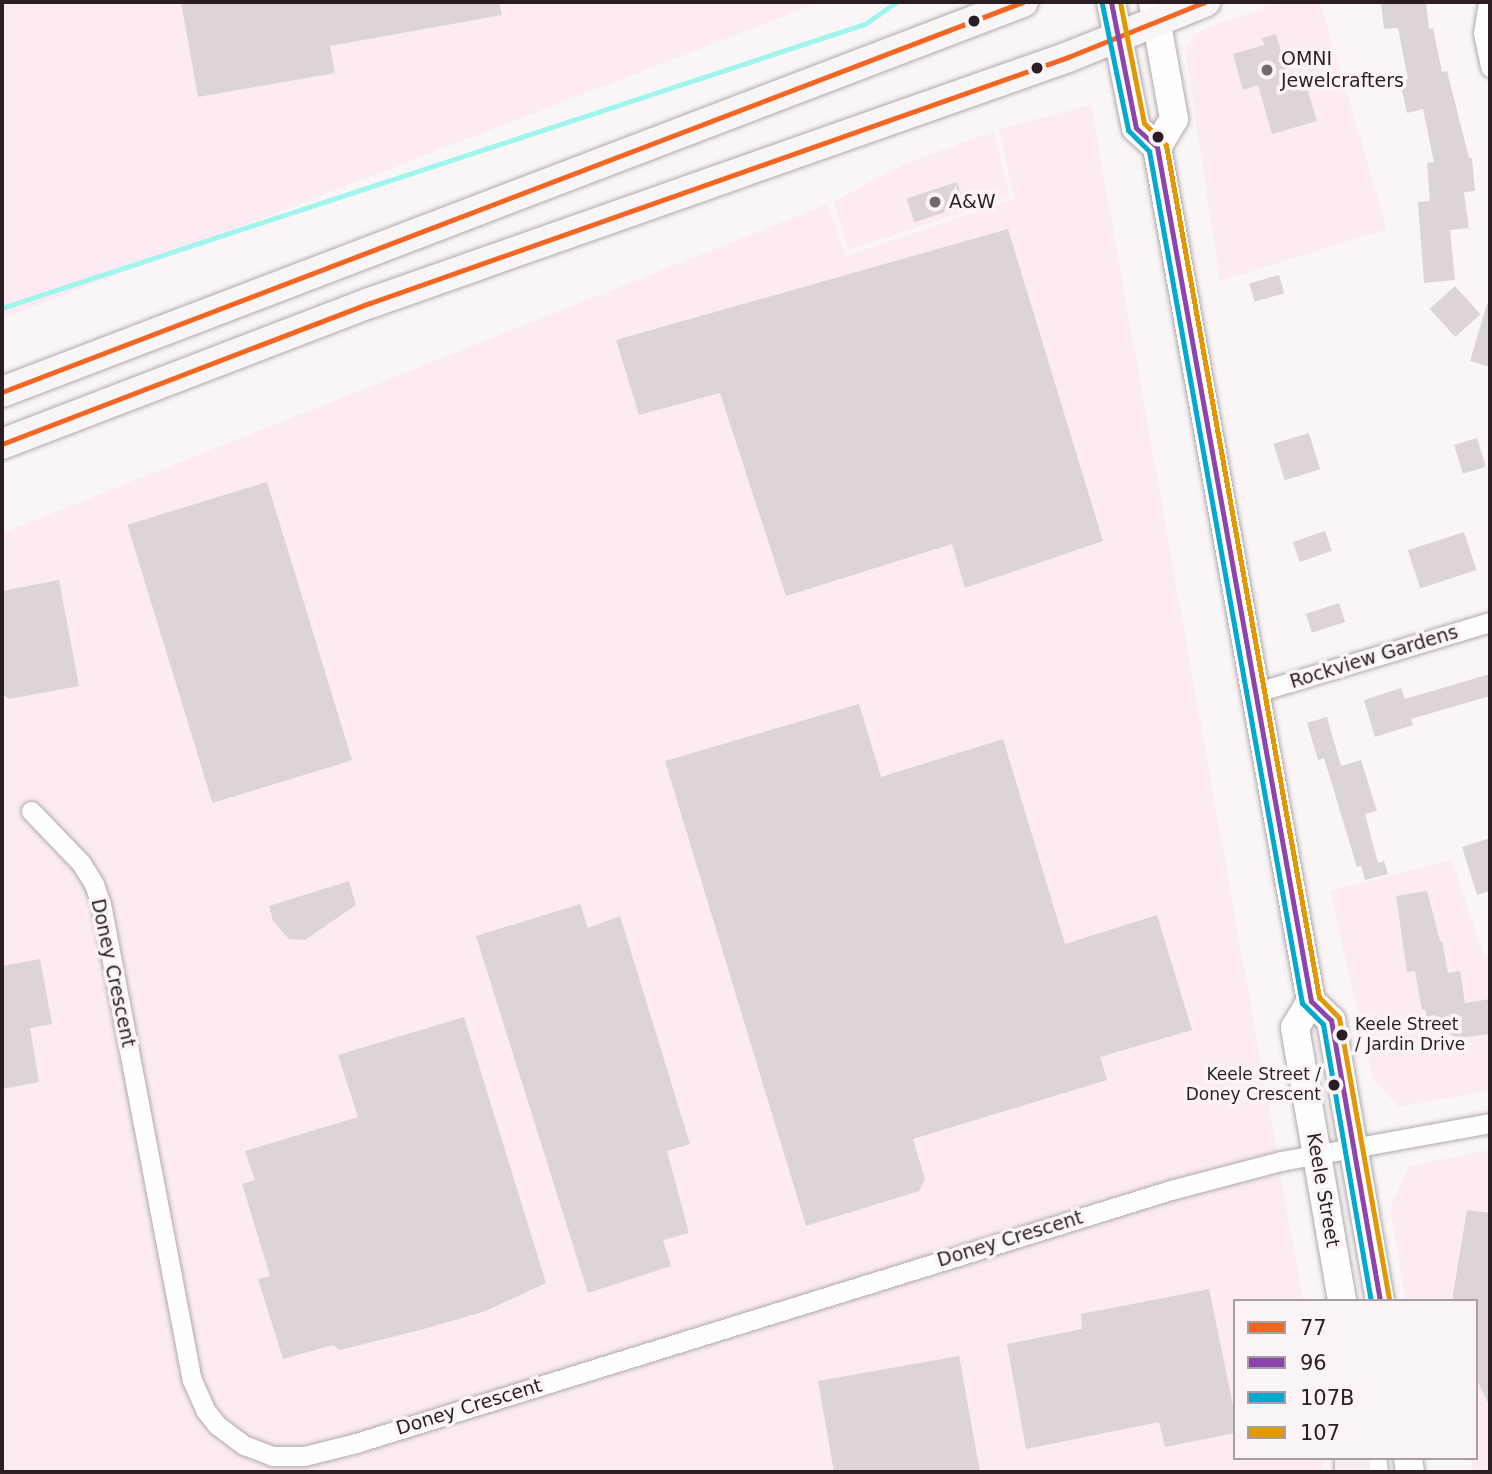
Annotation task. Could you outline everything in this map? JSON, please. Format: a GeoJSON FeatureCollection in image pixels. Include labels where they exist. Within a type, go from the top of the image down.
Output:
{"type":"FeatureCollection","features":[{"type":"Feature","properties":{"kind":"main road"},"geometry":{"type":"LineString","coordinates":[[2,392],[1023,2]]}},
{"type":"Feature","properties":{"kind":"main road"},"geometry":{"type":"LineString","coordinates":[[1111,2],[1136,128],[1157,147],[1174,119],[1155,12]]}},
{"type":"Feature","properties":{"kind":"main road"},"geometry":{"type":"LineString","coordinates":[[2,444],[370,303],[1068,57],[1118,37],[1155,12],[1205,2]]}},
{"type":"Feature","properties":{"kind":"main road","name":"Keele Street"},"geometry":{"type":"LineString","coordinates":[[1157,147],[1311,1001],[1331,1020],[1380,1299]]}},
{"type":"Feature","properties":{"kind":"main road","name":"Keele Street"},"geometry":{"type":"LineString","coordinates":[[1311,1001],[1295,1028],[1342,1299]]}},
{"type":"Feature","properties":{"kind":"street"},"geometry":{"type":"LineString","coordinates":[[1488,2],[1483,33],[1490,67]]}},
{"type":"Feature","properties":{"kind":"street","name":"Rockview Gardens"},"geometry":{"type":"LineString","coordinates":[[1257,692],[1490,622]]}},
{"type":"Feature","properties":{"kind":"street","name":"Doney Crescent"},"geometry":{"type":"LineString","coordinates":[[31,811],[81,863],[101,904],[192,1380],[206,1410],[217,1425],[230,1437],[258,1452],[289,1457],[322,1452],[1159,1193],[1317,1154],[1490,1123]]}},
{"type":"Feature","properties":{"kind":"shaded area"},"geometry":{"type":"Polygon","coordinates":[[[2,2],[821,2],[2,319],[2,2]]]}},
{"type":"Feature","properties":{"kind":"shaded area"},"geometry":{"type":"Polygon","coordinates":[[[1280,2],[1320,2],[1387,229],[1220,281],[1185,47],[1201,30],[1280,2]]]}},
{"type":"Feature","properties":{"kind":"shaded area"},"geometry":{"type":"Polygon","coordinates":[[[1091,105],[1303,1299],[1233,1299],[1233,1460],[1323,1460],[1323,1472],[2,1472],[2,533],[828,204],[846,256],[1014,199],[999,129],[1091,105]]]}},
{"type":"Feature","properties":{"kind":"shaded area"},"geometry":{"type":"Polygon","coordinates":[[[994,131],[1010,197],[848,250],[834,202],[900,166],[994,131]]]}},
{"type":"Feature","properties":{"kind":"shaded area"},"geometry":{"type":"Polygon","coordinates":[[[1452,860],[1484,958],[1490,957],[1490,1090],[1399,1107],[1373,1079],[1330,891],[1452,860]]]}},
{"type":"Feature","properties":{"kind":"shaded area"},"geometry":{"type":"Polygon","coordinates":[[[1490,1150],[1490,1472],[1475,1472],[1470,1460],[1478,1460],[1478,1299],[1406,1299],[1390,1208],[1409,1166],[1490,1150]]]}},
{"type":"Feature","properties":{"kind":"building"},"geometry":{"type":"Polygon","coordinates":[[[181,2],[499,2],[502,15],[330,46],[335,73],[198,97],[181,2]]]}},
{"type":"Feature","properties":{"kind":"building"},"geometry":{"type":"Polygon","coordinates":[[[1381,2],[1426,2],[1429,29],[1433,28],[1442,72],[1447,71],[1469,158],[1472,158],[1475,191],[1464,192],[1469,228],[1450,230],[1455,280],[1424,283],[1418,202],[1430,201],[1427,163],[1434,162],[1423,109],[1407,113],[1400,81],[1408,79],[1398,28],[1384,29],[1381,2]]]}},
{"type":"Feature","properties":{"kind":"building"},"geometry":{"type":"Polygon","coordinates":[[[1276,34],[1291,86],[1305,82],[1317,121],[1272,134],[1258,85],[1243,90],[1233,54],[1264,45],[1262,38],[1276,34]]]}},
{"type":"Feature","properties":{"kind":"building","name":"A&W"},"geometry":{"type":"Polygon","coordinates":[[[957,182],[965,206],[914,222],[907,198],[957,182]]]}},
{"type":"Feature","properties":{"kind":"building"},"geometry":{"type":"Polygon","coordinates":[[[1008,229],[1103,541],[965,588],[952,544],[786,596],[720,393],[639,415],[616,340],[1008,229]]]}},
{"type":"Feature","properties":{"kind":"building"},"geometry":{"type":"Polygon","coordinates":[[[1279,275],[1284,293],[1254,302],[1249,284],[1279,275]]]}},
{"type":"Feature","properties":{"kind":"building"},"geometry":{"type":"Polygon","coordinates":[[[1455,286],[1480,314],[1455,337],[1430,309],[1455,286]]]}},
{"type":"Feature","properties":{"kind":"building"},"geometry":{"type":"Polygon","coordinates":[[[1487,304],[1490,305],[1490,367],[1470,361],[1487,304]]]}},
{"type":"Feature","properties":{"kind":"building"},"geometry":{"type":"Polygon","coordinates":[[[1309,433],[1320,469],[1285,480],[1274,444],[1309,433]]]}},
{"type":"Feature","properties":{"kind":"building"},"geometry":{"type":"Polygon","coordinates":[[[1477,438],[1486,467],[1463,474],[1454,445],[1477,438]]]}},
{"type":"Feature","properties":{"kind":"building"},"geometry":{"type":"Polygon","coordinates":[[[267,482],[352,760],[212,803],[127,525],[267,482]]]}},
{"type":"Feature","properties":{"kind":"building"},"geometry":{"type":"Polygon","coordinates":[[[1325,531],[1332,551],[1300,562],[1293,542],[1325,531]]]}},
{"type":"Feature","properties":{"kind":"building"},"geometry":{"type":"Polygon","coordinates":[[[1464,532],[1476,570],[1420,588],[1408,550],[1464,532]]]}},
{"type":"Feature","properties":{"kind":"building"},"geometry":{"type":"Polygon","coordinates":[[[59,580],[79,686],[9,699],[2,694],[2,591],[59,580]]]}},
{"type":"Feature","properties":{"kind":"building"},"geometry":{"type":"Polygon","coordinates":[[[1339,603],[1345,622],[1312,633],[1306,614],[1339,603]]]}},
{"type":"Feature","properties":{"kind":"building"},"geometry":{"type":"Polygon","coordinates":[[[1490,674],[1490,696],[1411,719],[1413,725],[1375,737],[1364,700],[1401,688],[1405,699],[1490,674]]]}},
{"type":"Feature","properties":{"kind":"building"},"geometry":{"type":"Polygon","coordinates":[[[859,704],[881,777],[1003,739],[1065,944],[1157,915],[1192,1030],[1100,1057],[1107,1080],[913,1139],[925,1179],[919,1191],[806,1226],[665,761],[859,704]]]}},
{"type":"Feature","properties":{"kind":"building"},"geometry":{"type":"Polygon","coordinates":[[[1327,717],[1341,766],[1361,760],[1377,811],[1365,814],[1378,863],[1384,861],[1388,874],[1365,880],[1361,866],[1357,867],[1324,758],[1318,760],[1307,723],[1327,717]]]}},
{"type":"Feature","properties":{"kind":"building"},"geometry":{"type":"Polygon","coordinates":[[[1490,838],[1490,891],[1477,895],[1462,847],[1490,838]]]}},
{"type":"Feature","properties":{"kind":"building"},"geometry":{"type":"Polygon","coordinates":[[[349,881],[356,905],[305,940],[289,939],[273,921],[269,906],[349,881]]]}},
{"type":"Feature","properties":{"kind":"building"},"geometry":{"type":"Polygon","coordinates":[[[1427,891],[1442,941],[1448,973],[1460,971],[1465,1003],[1490,999],[1490,1034],[1456,1038],[1427,1017],[1425,1009],[1422,1010],[1415,971],[1407,972],[1396,896],[1427,891]]]}},
{"type":"Feature","properties":{"kind":"building"},"geometry":{"type":"Polygon","coordinates":[[[580,904],[588,928],[620,916],[690,1144],[667,1151],[689,1233],[663,1240],[671,1266],[588,1293],[476,936],[580,904]]]}},
{"type":"Feature","properties":{"kind":"building"},"geometry":{"type":"Polygon","coordinates":[[[40,959],[52,1024],[30,1028],[39,1082],[2,1089],[2,966],[40,959]]]}},
{"type":"Feature","properties":{"kind":"building"},"geometry":{"type":"Polygon","coordinates":[[[464,1017],[546,1283],[486,1311],[424,1329],[340,1350],[333,1345],[283,1359],[258,1279],[270,1276],[242,1184],[255,1180],[245,1151],[358,1117],[338,1055],[464,1017]]]}},
{"type":"Feature","properties":{"kind":"building"},"geometry":{"type":"Polygon","coordinates":[[[1467,1210],[1490,1213],[1490,1407],[1478,1382],[1478,1299],[1452,1299],[1467,1210]]]}},
{"type":"Feature","properties":{"kind":"building"},"geometry":{"type":"Polygon","coordinates":[[[1209,1289],[1233,1405],[1233,1433],[1165,1447],[1159,1422],[1026,1449],[1007,1344],[1082,1329],[1081,1314],[1209,1289]]]}},
{"type":"Feature","properties":{"kind":"building"},"geometry":{"type":"Polygon","coordinates":[[[959,1356],[980,1472],[834,1472],[818,1381],[959,1356]]]}},
{"type":"Feature","properties":{"kind":"waterway"},"geometry":{"type":"LineString","coordinates":[[2,308],[865,24],[896,2]]}},
{"type":"Feature","properties":{"kind":"transit line","name":"77"},"geometry":{"type":"LineString","coordinates":[[2,392],[1023,2]]}},
{"type":"Feature","properties":{"kind":"transit line","name":"96"},"geometry":{"type":"LineString","coordinates":[[1111,2],[1136,128],[1157,147],[1311,1001],[1331,1020],[1380,1299]]}},
{"type":"Feature","properties":{"kind":"transit line","name":"107"},"geometry":{"type":"LineString","coordinates":[[1120,2],[1144,123],[1166,145],[1319,997],[1339,1018],[1389,1299]]}},
{"type":"Feature","properties":{"kind":"transit line","name":"77"},"geometry":{"type":"LineString","coordinates":[[2,444],[370,303],[1068,57],[1205,2]]}},
{"type":"Feature","properties":{"kind":"transit line","name":"107B"},"geometry":{"type":"LineString","coordinates":[[1102,4],[1128,130],[1149,151],[1302,1003],[1323,1024],[1371,1299]]}},
{"type":"Feature","properties":{"kind":"place","name":"OMNI Jewelcrafters"},"geometry":{"type":"Point","coordinates":[1267,70]}},
{"type":"Feature","properties":{"kind":"place","name":"A&W"},"geometry":{"type":"Point","coordinates":[935,202]}},
{"type":"Feature","properties":{"kind":"place","name":"Keele Street / Jardin Drive"},"geometry":{"type":"Point","coordinates":[1342,1035]}},
{"type":"Feature","properties":{"kind":"place","name":"Keele Street / Doney Crescent"},"geometry":{"type":"Point","coordinates":[1334,1085]}}]}
